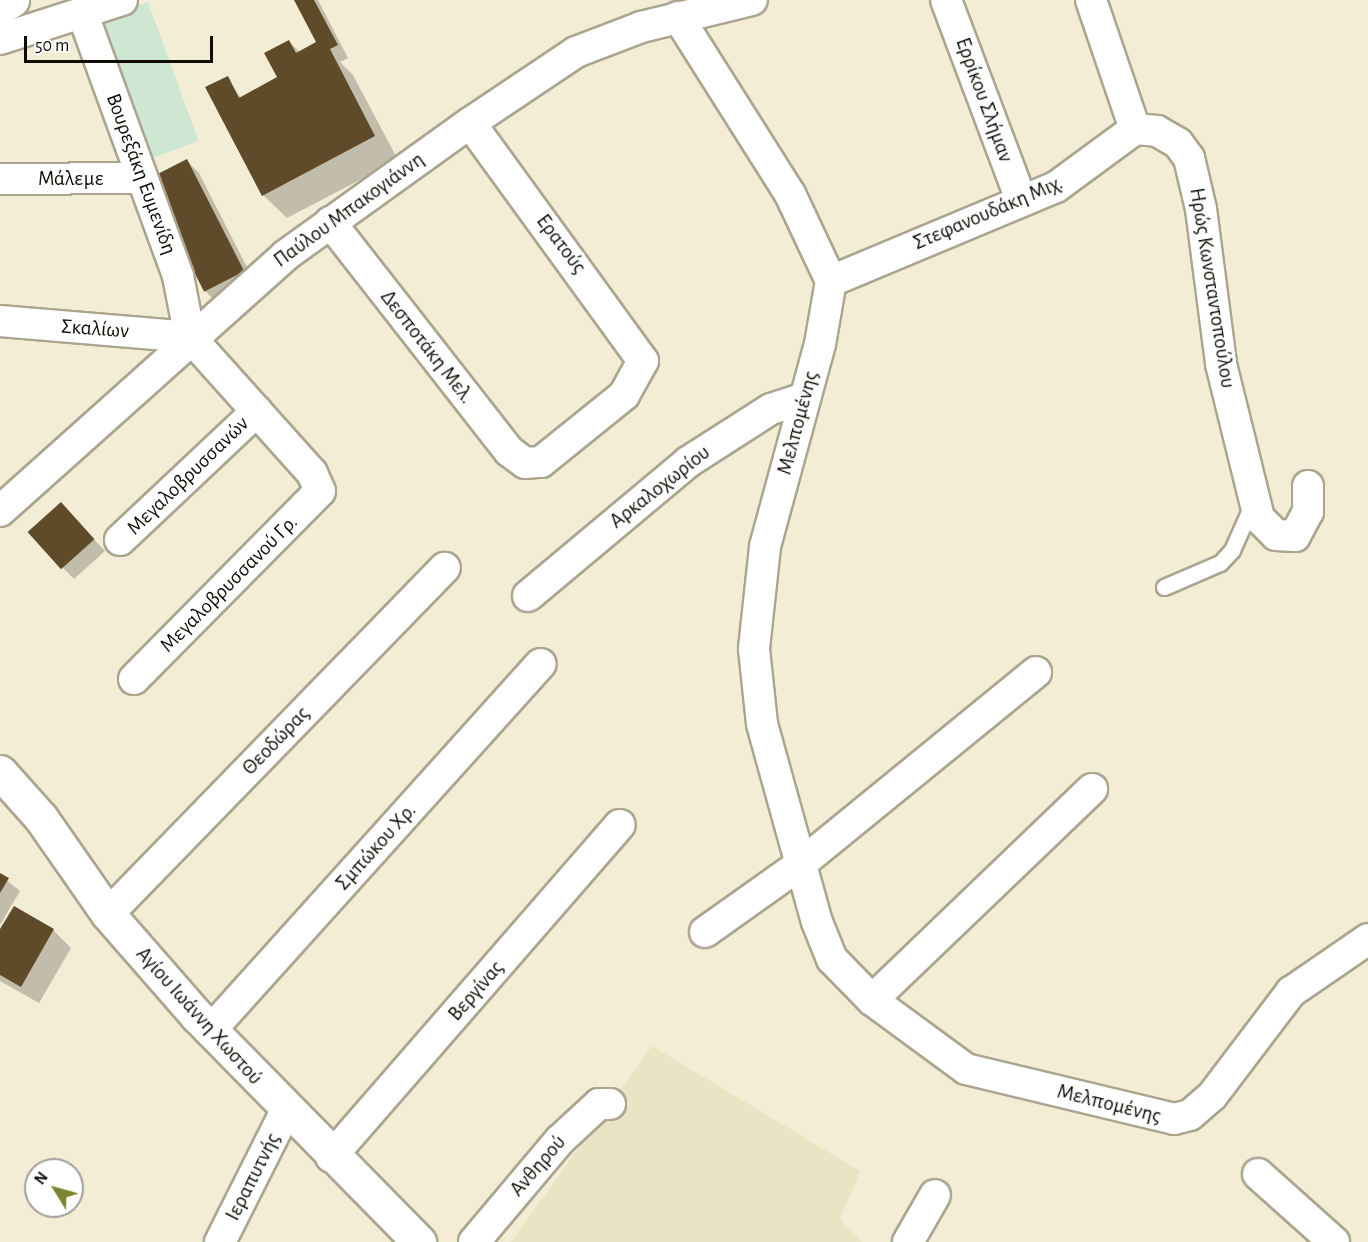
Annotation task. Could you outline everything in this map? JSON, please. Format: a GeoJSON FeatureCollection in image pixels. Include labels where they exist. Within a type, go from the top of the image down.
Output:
{"type":"FeatureCollection","features":[{"type":"Feature","properties":{"kind":"main road"},"geometry":{"type":"LineString","coordinates":[[0,7],[12,0]]}},
{"type":"Feature","properties":{"kind":"main road","name":"Αγίου Ιωάννη Χωστού"},"geometry":{"type":"LineString","coordinates":[[0,772],[41,818],[108,914],[210,1031],[286,1111],[419,1242]]}},
{"type":"Feature","properties":{"kind":"street"},"geometry":{"type":"LineString","coordinates":[[0,39],[123,0]]}},
{"type":"Feature","properties":{"kind":"street","name":"Παύλου Μπακογιάννη"},"geometry":{"type":"LineString","coordinates":[[6,499],[190,337],[330,222],[470,123],[576,52],[678,17],[752,0]]}},
{"type":"Feature","properties":{"kind":"street","name":"Ερρίκου Σλήμαν"},"geometry":{"type":"LineString","coordinates":[[946,0],[1021,200]]}},
{"type":"Feature","properties":{"kind":"street"},"geometry":{"type":"LineString","coordinates":[[1091,0],[1135,129]]}},
{"type":"Feature","properties":{"kind":"street","name":"Βουρεξάκη Ευμενίδη"},"geometry":{"type":"LineString","coordinates":[[82,12],[183,290],[190,337]]}},
{"type":"Feature","properties":{"kind":"street"},"geometry":{"type":"LineString","coordinates":[[678,17],[790,194],[831,281]]}},
{"type":"Feature","properties":{"kind":"street","name":"Ερατούς"},"geometry":{"type":"LineString","coordinates":[[470,123],[641,353],[642,369],[624,395],[531,464]]}},
{"type":"Feature","properties":{"kind":"street","name":"Στεφανουδάκη Μιχ."},"geometry":{"type":"LineString","coordinates":[[831,281],[1021,200],[1086,169],[1135,129]]}},
{"type":"Feature","properties":{"kind":"street","name":"Ηρώς Κωνσταντοπούλου"},"geometry":{"type":"LineString","coordinates":[[1135,129],[1157,131],[1178,143],[1189,158],[1201,209],[1221,364],[1254,500],[1267,528],[1288,538],[1303,529],[1308,486]]}},
{"type":"Feature","properties":{"kind":"street","name":"Μάλεμε"},"geometry":{"type":"LineString","coordinates":[[0,179],[142,178]]}},
{"type":"Feature","properties":{"kind":"street","name":"Δεσποτάκη Μελ."},"geometry":{"type":"LineString","coordinates":[[330,222],[509,451],[531,464]]}},
{"type":"Feature","properties":{"kind":"street","name":"Μελπομένης"},"geometry":{"type":"LineString","coordinates":[[831,281],[805,398],[765,547],[753,649],[762,724],[832,959],[872,1000],[928,1046],[986,1078],[1174,1119],[1190,1114],[1212,1096],[1292,992],[1368,939]]}},
{"type":"Feature","properties":{"kind":"street","name":"Σκαλίων"},"geometry":{"type":"LineString","coordinates":[[0,321],[190,337]]}},
{"type":"Feature","properties":{"kind":"street"},"geometry":{"type":"LineString","coordinates":[[190,337],[256,411]]}},
{"type":"Feature","properties":{"kind":"street","name":"Αρκαλοχωρίου"},"geometry":{"type":"LineString","coordinates":[[528,596],[688,462],[771,409],[805,398]]}},
{"type":"Feature","properties":{"kind":"street","name":"Μεγαλοβρυσσανού Γρ."},"geometry":{"type":"LineString","coordinates":[[134,679],[313,500],[320,486],[256,411]]}},
{"type":"Feature","properties":{"kind":"street","name":"Μεγαλοβρυσσανών"},"geometry":{"type":"LineString","coordinates":[[120,540],[256,411]]}},
{"type":"Feature","properties":{"kind":"street","name":"Θεοδώρας"},"geometry":{"type":"LineString","coordinates":[[108,914],[445,568]]}},
{"type":"Feature","properties":{"kind":"street","name":"Σμπώκου Χρ."},"geometry":{"type":"LineString","coordinates":[[210,1031],[541,664]]}},
{"type":"Feature","properties":{"kind":"street"},"geometry":{"type":"LineString","coordinates":[[705,932],[802,863],[1036,672]]}},
{"type":"Feature","properties":{"kind":"street"},"geometry":{"type":"LineString","coordinates":[[872,1000],[1092,789]]}},
{"type":"Feature","properties":{"kind":"street","name":"Βεργίνας"},"geometry":{"type":"LineString","coordinates":[[332,1157],[620,825]]}},
{"type":"Feature","properties":{"kind":"street","name":"Ανθηρού"},"geometry":{"type":"LineString","coordinates":[[474,1242],[574,1125],[599,1104],[610,1104]]}},
{"type":"Feature","properties":{"kind":"street","name":"Ιεραπυτνής"},"geometry":{"type":"LineString","coordinates":[[220,1242],[286,1111]]}},
{"type":"Feature","properties":{"kind":"street"},"geometry":{"type":"LineString","coordinates":[[1258,1174],[1334,1242]]}},
{"type":"Feature","properties":{"kind":"street"},"geometry":{"type":"LineString","coordinates":[[908,1242],[935,1195]]}},
{"type":"Feature","properties":{"kind":"lane"},"geometry":{"type":"LineString","coordinates":[[1164,587],[1220,563],[1232,550],[1254,500]]}},
{"type":"Feature","properties":{"kind":"shaded area"},"geometry":{"type":"Polygon","coordinates":[[[652,1046],[860,1171],[840,1219],[862,1242],[511,1242],[652,1046]]]}},
{"type":"Feature","properties":{"kind":"green space"},"geometry":{"type":"Polygon","coordinates":[[[148,2],[199,141],[151,159],[100,19],[148,2]]]}},
{"type":"Feature","properties":{"kind":"building"},"geometry":{"type":"Polygon","coordinates":[[[294,0],[314,0],[338,45],[330,49],[375,136],[262,196],[205,87],[228,76],[239,98],[277,77],[264,53],[289,40],[296,53],[316,42],[294,0]]]}},
{"type":"Feature","properties":{"kind":"building"},"geometry":{"type":"Polygon","coordinates":[[[187,159],[244,271],[204,292],[147,179],[187,159]]]}},
{"type":"Feature","properties":{"kind":"building"},"geometry":{"type":"Polygon","coordinates":[[[61,502],[94,539],[61,569],[28,532],[61,502]]]}},
{"type":"Feature","properties":{"kind":"building"},"geometry":{"type":"Polygon","coordinates":[[[0,873],[9,878],[0,893],[0,873]]]}},
{"type":"Feature","properties":{"kind":"building"},"geometry":{"type":"Polygon","coordinates":[[[14,906],[54,929],[21,987],[0,975],[0,929],[14,906]]]}}]}
